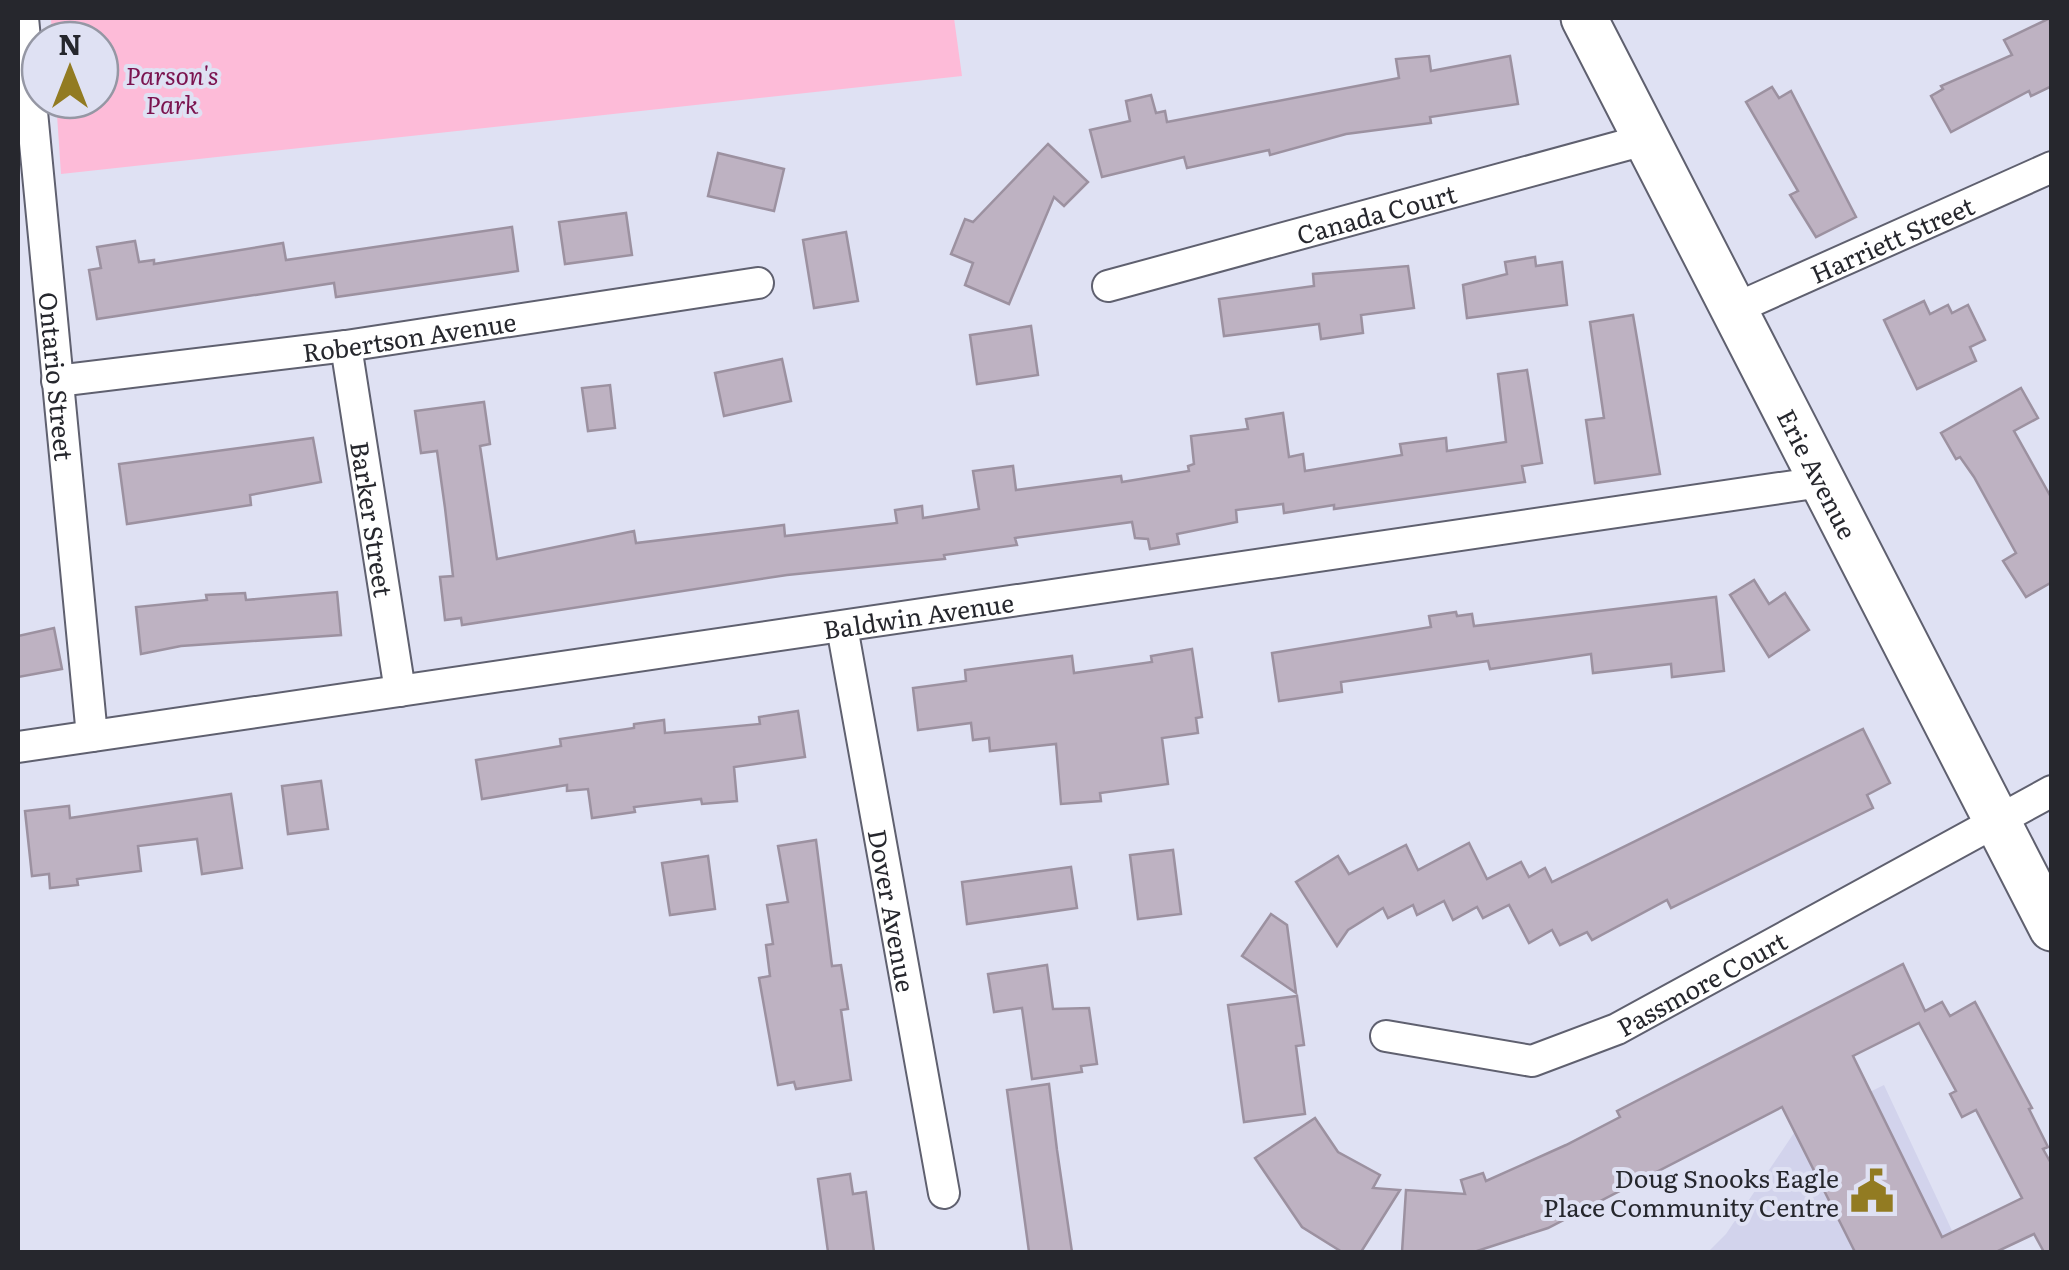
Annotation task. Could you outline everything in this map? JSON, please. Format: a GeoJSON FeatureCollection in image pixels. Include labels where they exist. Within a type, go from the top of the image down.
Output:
{"type":"FeatureCollection","features":[{"type":"Feature","properties":{"kind":"main road","name":"Erie Avenue"},"geometry":{"type":"LineString","coordinates":[[1584,18],[2052,928]]}},
{"type":"Feature","properties":{"kind":"street","name":"Ontario Street"},"geometry":{"type":"LineString","coordinates":[[23,18],[92,736]]}},
{"type":"Feature","properties":{"kind":"street","name":"Canada Court"},"geometry":{"type":"LineString","coordinates":[[1108,286],[1644,140]]}},
{"type":"Feature","properties":{"kind":"street","name":"Harriett Street"},"geometry":{"type":"LineString","coordinates":[[1732,310],[2052,167]]}},
{"type":"Feature","properties":{"kind":"street","name":"Robertson Avenue"},"geometry":{"type":"LineString","coordinates":[[57,381],[346,346],[758,283]]}},
{"type":"Feature","properties":{"kind":"street","name":"Barker Street"},"geometry":{"type":"LineString","coordinates":[[346,346],[400,692]]}},
{"type":"Feature","properties":{"kind":"street","name":"Baldwin Avenue"},"geometry":{"type":"LineString","coordinates":[[18,747],[1821,482]]}},
{"type":"Feature","properties":{"kind":"street","name":"Dover Avenue"},"geometry":{"type":"LineString","coordinates":[[842,627],[944,1193]]}},
{"type":"Feature","properties":{"kind":"street","name":"Passmore Court"},"geometry":{"type":"LineString","coordinates":[[1386,1036],[1532,1061],[1617,1029],[2052,792]]}},
{"type":"Feature","properties":{"kind":"shaded area"},"geometry":{"type":"Polygon","coordinates":[[[1884,1085],[1962,1252],[1708,1252],[1726,1234],[1798,1127],[1884,1085]]]}},
{"type":"Feature","properties":{"kind":"green space","name":"Parson's Park"},"geometry":{"type":"Polygon","coordinates":[[[954,18],[962,76],[61,174],[57,120],[120,120],[120,20],[51,20],[954,18]]]}},
{"type":"Feature","properties":{"kind":"building"},"geometry":{"type":"Polygon","coordinates":[[[2050,18],[2052,86],[2031,96],[2029,91],[1951,132],[1931,96],[1943,89],[1941,86],[2012,55],[2004,40],[2050,18]]]}},
{"type":"Feature","properties":{"kind":"building"},"geometry":{"type":"Polygon","coordinates":[[[1429,56],[1431,71],[1510,56],[1518,104],[1430,117],[1431,123],[1346,134],[1270,155],[1269,150],[1187,168],[1184,157],[1102,177],[1090,130],[1130,121],[1126,101],[1151,95],[1156,113],[1165,111],[1167,122],[1399,78],[1396,59],[1429,56]]]}},
{"type":"Feature","properties":{"kind":"building"},"geometry":{"type":"Polygon","coordinates":[[[1772,87],[1779,98],[1791,91],[1856,217],[1816,237],[1790,195],[1798,191],[1746,102],[1772,87]]]}},
{"type":"Feature","properties":{"kind":"building"},"geometry":{"type":"Polygon","coordinates":[[[1048,144],[1088,182],[1064,206],[1054,197],[1009,304],[965,285],[973,263],[951,254],[965,219],[973,222],[1048,144]]]}},
{"type":"Feature","properties":{"kind":"building"},"geometry":{"type":"Polygon","coordinates":[[[718,153],[784,169],[774,211],[708,196],[718,153]]]}},
{"type":"Feature","properties":{"kind":"building"},"geometry":{"type":"Polygon","coordinates":[[[626,213],[632,255],[565,264],[559,222],[626,213]]]}},
{"type":"Feature","properties":{"kind":"building"},"geometry":{"type":"Polygon","coordinates":[[[512,227],[518,271],[336,297],[334,283],[97,319],[89,270],[101,268],[97,247],[135,241],[139,262],[154,260],[154,264],[283,243],[286,260],[512,227]]]}},
{"type":"Feature","properties":{"kind":"building"},"geometry":{"type":"Polygon","coordinates":[[[846,232],[858,301],[814,308],[803,240],[846,232]]]}},
{"type":"Feature","properties":{"kind":"building"},"geometry":{"type":"Polygon","coordinates":[[[1535,257],[1536,266],[1562,262],[1567,305],[1467,318],[1463,285],[1507,274],[1505,262],[1535,257]]]}},
{"type":"Feature","properties":{"kind":"building"},"geometry":{"type":"Polygon","coordinates":[[[1408,266],[1414,308],[1361,315],[1363,333],[1321,339],[1319,324],[1224,336],[1219,299],[1314,286],[1313,274],[1408,266]]]}},
{"type":"Feature","properties":{"kind":"building"},"geometry":{"type":"Polygon","coordinates":[[[1924,301],[1930,314],[1948,305],[1952,313],[1968,305],[1985,340],[1970,347],[1976,361],[1917,389],[1884,320],[1924,301]]]}},
{"type":"Feature","properties":{"kind":"building"},"geometry":{"type":"Polygon","coordinates":[[[1633,315],[1660,474],[1595,483],[1586,420],[1604,418],[1590,322],[1633,315]]]}},
{"type":"Feature","properties":{"kind":"building"},"geometry":{"type":"Polygon","coordinates":[[[1031,326],[1038,375],[977,384],[970,335],[1031,326]]]}},
{"type":"Feature","properties":{"kind":"building"},"geometry":{"type":"Polygon","coordinates":[[[782,359],[791,401],[724,416],[715,373],[782,359]]]}},
{"type":"Feature","properties":{"kind":"building"},"geometry":{"type":"Polygon","coordinates":[[[1527,370],[1542,463],[1522,466],[1525,482],[1334,509],[1334,505],[1284,513],[1283,504],[1236,510],[1237,522],[1177,534],[1179,544],[1150,549],[1148,539],[1135,538],[1132,522],[1015,538],[1017,545],[944,555],[945,559],[787,575],[462,625],[461,618],[445,620],[440,577],[453,576],[437,451],[421,453],[415,411],[484,402],[490,444],[480,446],[497,559],[634,531],[636,543],[784,525],[785,536],[897,523],[895,510],[922,506],[923,518],[979,509],[973,471],[1013,466],[1016,490],[1121,476],[1122,482],[1189,471],[1188,466],[1194,464],[1191,436],[1248,429],[1246,419],[1283,413],[1289,457],[1303,454],[1305,471],[1402,455],[1400,444],[1446,438],[1447,451],[1506,442],[1498,374],[1527,370]]]}},
{"type":"Feature","properties":{"kind":"building"},"geometry":{"type":"Polygon","coordinates":[[[610,385],[615,428],[588,431],[582,388],[610,385]]]}},
{"type":"Feature","properties":{"kind":"building"},"geometry":{"type":"Polygon","coordinates":[[[2021,388],[2038,418],[2014,431],[2052,499],[2052,582],[2026,597],[2003,561],[2016,553],[1974,477],[1960,457],[1956,459],[1941,433],[2021,388]]]}},
{"type":"Feature","properties":{"kind":"building"},"geometry":{"type":"Polygon","coordinates":[[[313,438],[321,482],[250,495],[251,505],[127,524],[119,464],[313,438]]]}},
{"type":"Feature","properties":{"kind":"building"},"geometry":{"type":"Polygon","coordinates":[[[1754,580],[1769,604],[1785,593],[1809,630],[1769,657],[1730,595],[1754,580]]]}},
{"type":"Feature","properties":{"kind":"building"},"geometry":{"type":"Polygon","coordinates":[[[337,592],[341,635],[181,646],[141,654],[136,607],[207,600],[206,595],[245,593],[246,600],[337,592]]]}},
{"type":"Feature","properties":{"kind":"building"},"geometry":{"type":"Polygon","coordinates":[[[1716,597],[1724,671],[1672,677],[1671,664],[1593,673],[1591,654],[1490,669],[1488,661],[1341,682],[1342,692],[1279,701],[1272,653],[1431,627],[1429,616],[1456,612],[1457,616],[1472,614],[1474,626],[1716,597]]]}},
{"type":"Feature","properties":{"kind":"building"},"geometry":{"type":"Polygon","coordinates":[[[54,628],[62,669],[18,677],[18,636],[54,628]]]}},
{"type":"Feature","properties":{"kind":"building"},"geometry":{"type":"Polygon","coordinates":[[[1192,649],[1202,717],[1196,718],[1198,733],[1162,738],[1168,784],[1100,793],[1101,801],[1061,804],[1056,744],[990,751],[989,738],[973,740],[971,723],[918,730],[913,688],[966,681],[965,670],[1072,656],[1074,673],[1152,662],[1151,656],[1192,649]]]}},
{"type":"Feature","properties":{"kind":"building"},"geometry":{"type":"Polygon","coordinates":[[[798,711],[805,757],[734,767],[737,801],[702,804],[701,799],[634,807],[635,812],[592,818],[588,789],[567,791],[567,785],[482,799],[476,760],[561,746],[560,739],[634,728],[634,724],[664,720],[665,733],[760,724],[759,717],[798,711]]]}},
{"type":"Feature","properties":{"kind":"building"},"geometry":{"type":"Polygon","coordinates":[[[1863,729],[1890,783],[1867,795],[1873,808],[1671,908],[1667,900],[1592,940],[1587,932],[1560,945],[1552,930],[1529,943],[1509,905],[1483,918],[1477,907],[1453,920],[1444,901],[1417,915],[1413,905],[1388,918],[1383,908],[1348,930],[1337,946],[1296,882],[1338,856],[1349,874],[1406,845],[1418,870],[1469,843],[1487,879],[1521,862],[1529,877],[1545,868],[1552,882],[1863,729]]]}},
{"type":"Feature","properties":{"kind":"building"},"geometry":{"type":"Polygon","coordinates":[[[321,781],[328,829],[288,834],[282,786],[321,781]]]}},
{"type":"Feature","properties":{"kind":"building"},"geometry":{"type":"Polygon","coordinates":[[[231,794],[242,868],[202,874],[197,839],[138,846],[141,871],[77,879],[78,885],[50,888],[49,874],[32,876],[25,811],[69,806],[70,818],[231,794]]]}},
{"type":"Feature","properties":{"kind":"building"},"geometry":{"type":"Polygon","coordinates":[[[816,840],[832,966],[841,965],[848,1009],[841,1010],[851,1080],[796,1089],[794,1082],[778,1085],[759,978],[770,976],[766,945],[773,944],[767,905],[788,902],[778,846],[816,840]]]}},
{"type":"Feature","properties":{"kind":"building"},"geometry":{"type":"Polygon","coordinates":[[[1173,850],[1181,914],[1138,919],[1130,855],[1173,850]]]}},
{"type":"Feature","properties":{"kind":"building"},"geometry":{"type":"Polygon","coordinates":[[[708,856],[715,909],[670,915],[662,863],[708,856]]]}},
{"type":"Feature","properties":{"kind":"building"},"geometry":{"type":"Polygon","coordinates":[[[1071,867],[1077,908],[967,924],[962,882],[1071,867]]]}},
{"type":"Feature","properties":{"kind":"building"},"geometry":{"type":"Polygon","coordinates":[[[1271,914],[1287,925],[1296,993],[1242,956],[1271,914]]]}},
{"type":"Feature","properties":{"kind":"building"},"geometry":{"type":"Polygon","coordinates":[[[1903,964],[1925,1011],[1942,1002],[1950,1016],[1975,1002],[2032,1108],[2029,1109],[2048,1147],[2043,1149],[2052,1165],[2052,1252],[2044,1252],[2034,1234],[1996,1252],[1855,1252],[1782,1107],[1548,1228],[1474,1252],[1402,1252],[1406,1190],[1465,1194],[1461,1180],[1483,1173],[1486,1181],[1620,1117],[1617,1111],[1903,964]],[[1919,1023],[1853,1056],[1942,1237],[2022,1198],[1976,1110],[1962,1117],[1950,1094],[1956,1091],[1919,1023]]]}},
{"type":"Feature","properties":{"kind":"building"},"geometry":{"type":"Polygon","coordinates":[[[1047,965],[1053,1009],[1089,1008],[1097,1064],[1081,1066],[1082,1072],[1032,1079],[1022,1008],[994,1012],[988,974],[1047,965]]]}},
{"type":"Feature","properties":{"kind":"building"},"geometry":{"type":"Polygon","coordinates":[[[1297,996],[1304,1045],[1296,1046],[1305,1114],[1244,1122],[1228,1005],[1297,996]]]}},
{"type":"Feature","properties":{"kind":"building"},"geometry":{"type":"Polygon","coordinates":[[[1049,1084],[1072,1252],[1029,1252],[1007,1090],[1049,1084]]]}},
{"type":"Feature","properties":{"kind":"building"},"geometry":{"type":"Polygon","coordinates":[[[1315,1118],[1338,1152],[1380,1175],[1373,1188],[1400,1190],[1361,1252],[1342,1252],[1302,1227],[1255,1158],[1315,1118]]]}},
{"type":"Feature","properties":{"kind":"building"},"geometry":{"type":"Polygon","coordinates":[[[850,1174],[853,1194],[866,1192],[874,1252],[828,1252],[818,1179],[850,1174]]]}},
{"type":"Feature","properties":{"kind":"place","name":"Doug Snooks Eagle Place Community Centre"},"geometry":{"type":"Point","coordinates":[1872,1191]}}]}
